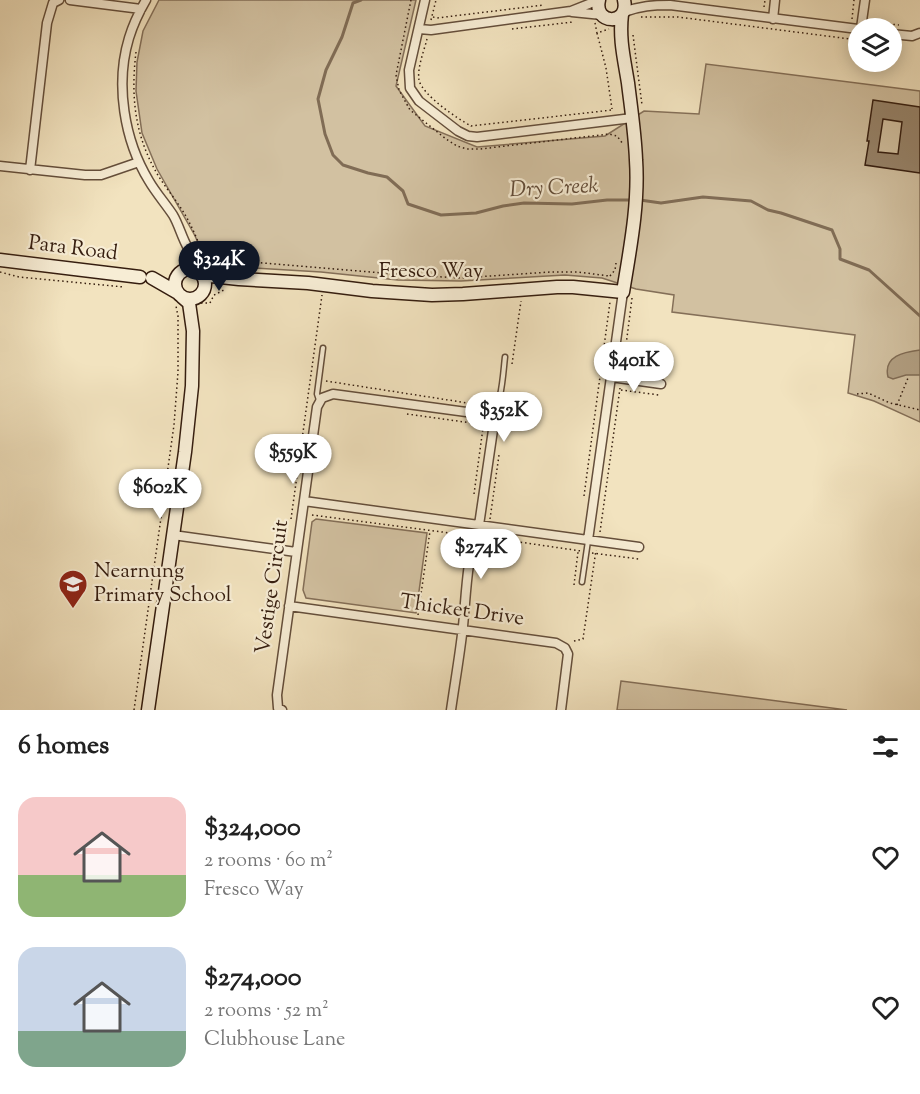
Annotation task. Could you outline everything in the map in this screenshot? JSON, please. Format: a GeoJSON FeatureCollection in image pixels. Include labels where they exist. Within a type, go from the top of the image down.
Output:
{"type":"FeatureCollection","features":[{"type":"Feature","properties":{"kind":"street"},"geometry":{"type":"LineString","coordinates":[[30,170],[47,23],[53,3],[59,0]]}},
{"type":"Feature","properties":{"kind":"street"},"geometry":{"type":"LineString","coordinates":[[69,0],[141,9]]}},
{"type":"Feature","properties":{"kind":"street"},"geometry":{"type":"LineString","coordinates":[[146,0],[129,38],[123,70],[126,120],[139,162],[148,180],[174,217],[206,283],[193,331]]}},
{"type":"Feature","properties":{"kind":"street"},"geometry":{"type":"LineString","coordinates":[[425,0],[408,70],[410,88],[419,101],[464,135],[477,137],[632,118]]}},
{"type":"Feature","properties":{"kind":"street"},"geometry":{"type":"LineString","coordinates":[[419,29],[430,34],[571,12],[599,0],[598,9],[620,42]]}},
{"type":"Feature","properties":{"kind":"street"},"geometry":{"type":"LineString","coordinates":[[629,0],[648,5]]}},
{"type":"Feature","properties":{"kind":"street"},"geometry":{"type":"LineString","coordinates":[[773,19],[775,0]]}},
{"type":"Feature","properties":{"kind":"street"},"geometry":{"type":"LineString","coordinates":[[862,18],[865,0]]}},
{"type":"Feature","properties":{"kind":"street"},"geometry":{"type":"LineString","coordinates":[[571,12],[614,19],[623,9],[670,3],[848,28]]}},
{"type":"Feature","properties":{"kind":"street"},"geometry":{"type":"LineString","coordinates":[[588,540],[611,377],[627,295],[621,271],[632,246],[637,176],[628,83],[620,42],[623,9]]}},
{"type":"Feature","properties":{"kind":"street"},"geometry":{"type":"LineString","coordinates":[[902,35],[912,36],[920,33]]}},
{"type":"Feature","properties":{"kind":"street"},"geometry":{"type":"LineString","coordinates":[[0,166],[101,175],[139,162]]}},
{"type":"Feature","properties":{"kind":"street"},"geometry":{"type":"LineString","coordinates":[[178,297],[176,283],[186,266],[188,248]]}},
{"type":"Feature","properties":{"kind":"street","name":"Para Road"},"geometry":{"type":"LineString","coordinates":[[0,260],[146,278]]}},
{"type":"Feature","properties":{"kind":"street"},"geometry":{"type":"LineString","coordinates":[[146,278],[164,278],[192,269],[201,274]]}},
{"type":"Feature","properties":{"kind":"street","name":"Fresco Way"},"geometry":{"type":"LineString","coordinates":[[201,274],[432,295],[573,287],[627,295]]}},
{"type":"Feature","properties":{"kind":"street"},"geometry":{"type":"LineString","coordinates":[[146,278],[189,303],[193,331],[192,386],[148,710]]}},
{"type":"Feature","properties":{"kind":"street","name":"Fresco Way"},"geometry":{"type":"LineString","coordinates":[[204,297],[218,284],[239,279]]}},
{"type":"Feature","properties":{"kind":"street"},"geometry":{"type":"LineString","coordinates":[[178,297],[192,299],[204,297]]}},
{"type":"Feature","properties":{"kind":"street"},"geometry":{"type":"LineString","coordinates":[[611,377],[662,379]]}},
{"type":"Feature","properties":{"kind":"street"},"geometry":{"type":"LineString","coordinates":[[319,401],[331,395],[451,409],[481,414],[492,422],[493,430],[479,525],[474,536],[466,589],[451,710]]}},
{"type":"Feature","properties":{"kind":"street","name":"Vestige Circuit"},"geometry":{"type":"LineString","coordinates":[[279,709],[277,695],[319,401]]}},
{"type":"Feature","properties":{"kind":"street"},"geometry":{"type":"LineString","coordinates":[[304,501],[588,540],[599,537],[639,547]]}},
{"type":"Feature","properties":{"kind":"street"},"geometry":{"type":"LineString","coordinates":[[173,535],[296,552]]}},
{"type":"Feature","properties":{"kind":"street","name":"Thicket Drive"},"geometry":{"type":"LineString","coordinates":[[289,606],[556,643],[565,648],[568,654],[561,710]]}},
{"type":"Feature","properties":{"kind":"lane","name":"Vestige Circuit"},"geometry":{"type":"LineString","coordinates":[[319,401],[318,380],[323,348]]}},
{"type":"Feature","properties":{"kind":"lane"},"geometry":{"type":"LineString","coordinates":[[489,418],[493,416],[497,406],[505,357]]}},
{"type":"Feature","properties":{"kind":"lane"},"geometry":{"type":"LineString","coordinates":[[582,582],[588,540]]}},
{"type":"Feature","properties":{"kind":"path"},"geometry":{"type":"LineString","coordinates":[[411,0],[396,75],[399,90],[410,110],[457,146],[480,149],[609,134],[624,144]]}},
{"type":"Feature","properties":{"kind":"path"},"geometry":{"type":"LineString","coordinates":[[436,0],[419,80],[422,89],[429,97],[471,126],[612,110],[606,68],[597,33]]}},
{"type":"Feature","properties":{"kind":"path"},"geometry":{"type":"LineString","coordinates":[[764,8],[765,0]]}},
{"type":"Feature","properties":{"kind":"path"},"geometry":{"type":"LineString","coordinates":[[852,18],[854,0]]}},
{"type":"Feature","properties":{"kind":"path"},"geometry":{"type":"LineString","coordinates":[[432,16],[437,18],[550,4]]}},
{"type":"Feature","properties":{"kind":"path"},"geometry":{"type":"LineString","coordinates":[[636,17],[678,17],[848,39]]}},
{"type":"Feature","properties":{"kind":"path"},"geometry":{"type":"LineString","coordinates":[[511,29],[576,21]]}},
{"type":"Feature","properties":{"kind":"path"},"geometry":{"type":"LineString","coordinates":[[633,36],[643,109]]}},
{"type":"Feature","properties":{"kind":"path"},"geometry":{"type":"LineString","coordinates":[[136,46],[133,78],[134,108],[140,137],[154,169],[184,213],[208,262],[218,265],[251,262],[407,276],[461,278],[550,272],[578,272],[610,276],[621,271]]}},
{"type":"Feature","properties":{"kind":"path"},"geometry":{"type":"LineString","coordinates":[[614,121],[615,136]]}},
{"type":"Feature","properties":{"kind":"path"},"geometry":{"type":"LineString","coordinates":[[0,272],[19,277],[124,286]]}},
{"type":"Feature","properties":{"kind":"path"},"geometry":{"type":"LineString","coordinates":[[204,297],[218,293],[218,284]]}},
{"type":"Feature","properties":{"kind":"path"},"geometry":{"type":"LineString","coordinates":[[291,519],[323,285]]}},
{"type":"Feature","properties":{"kind":"path"},"geometry":{"type":"LineString","coordinates":[[512,364],[521,299],[519,289]]}},
{"type":"Feature","properties":{"kind":"path"},"geometry":{"type":"LineString","coordinates":[[627,295],[623,369],[662,379]]}},
{"type":"Feature","properties":{"kind":"path"},"geometry":{"type":"LineString","coordinates":[[135,710],[174,425],[178,372],[178,297]]}},
{"type":"Feature","properties":{"kind":"path"},"geometry":{"type":"LineString","coordinates":[[585,494],[611,301]]}},
{"type":"Feature","properties":{"kind":"path"},"geometry":{"type":"LineString","coordinates":[[574,641],[583,639],[621,378]]}},
{"type":"Feature","properties":{"kind":"path"},"geometry":{"type":"LineString","coordinates":[[897,405],[908,378]]}},
{"type":"Feature","properties":{"kind":"path"},"geometry":{"type":"LineString","coordinates":[[318,380],[452,400]]}},
{"type":"Feature","properties":{"kind":"path"},"geometry":{"type":"LineString","coordinates":[[331,395],[332,382]]}},
{"type":"Feature","properties":{"kind":"path"},"geometry":{"type":"LineString","coordinates":[[620,390],[659,395]]}},
{"type":"Feature","properties":{"kind":"path"},"geometry":{"type":"LineString","coordinates":[[857,394],[868,393],[897,405],[920,410]]}},
{"type":"Feature","properties":{"kind":"path"},"geometry":{"type":"LineString","coordinates":[[502,429],[507,397]]}},
{"type":"Feature","properties":{"kind":"path"},"geometry":{"type":"LineString","coordinates":[[489,526],[500,451]]}},
{"type":"Feature","properties":{"kind":"path"},"geometry":{"type":"LineString","coordinates":[[419,615],[430,530]]}},
{"type":"Feature","properties":{"kind":"path"},"geometry":{"type":"LineString","coordinates":[[574,585],[578,551]]}},
{"type":"Feature","properties":{"kind":"shaded area"},"geometry":{"type":"Polygon","coordinates":[[[159,0],[416,0],[396,86],[425,126],[477,147],[605,136],[644,111],[699,114],[706,64],[920,91],[920,422],[874,401],[848,393],[855,335],[672,312],[674,295],[636,289],[602,278],[565,275],[461,281],[398,280],[321,272],[221,266],[206,259],[157,169],[142,133],[136,91],[137,62],[143,31],[159,0]]]}},
{"type":"Feature","properties":{"kind":"shaded area"},"geometry":{"type":"Polygon","coordinates":[[[920,350],[920,375],[906,375],[893,379],[888,377],[889,364],[896,356],[920,350]]]}},
{"type":"Feature","properties":{"kind":"shaded area"},"geometry":{"type":"Polygon","coordinates":[[[316,519],[427,533],[416,613],[306,598],[303,590],[312,522],[316,519]]]}},
{"type":"Feature","properties":{"kind":"shaded area"},"geometry":{"type":"Polygon","coordinates":[[[621,681],[847,710],[617,710],[621,681]]]}},
{"type":"Feature","properties":{"kind":"building"},"geometry":{"type":"Polygon","coordinates":[[[873,100],[920,107],[920,173],[865,165],[869,141],[867,141],[873,100]],[[883,119],[878,152],[898,154],[902,122],[883,119]]]}},
{"type":"Feature","properties":{"kind":"waterway","name":"Dry Creek"},"geometry":{"type":"LineString","coordinates":[[361,0],[353,3],[342,37],[326,70],[318,99],[325,134],[333,155],[343,165],[387,177],[403,191],[408,204],[441,215],[476,213],[524,203],[572,204],[633,200]]}},
{"type":"Feature","properties":{"kind":"waterway","name":"Dry Creek"},"geometry":{"type":"LineString","coordinates":[[640,200],[661,203],[703,197],[751,201],[768,210],[832,230],[840,249],[840,259],[869,270],[920,316]]}},
{"type":"Feature","properties":{"kind":"place","name":"Nearnung Primary School"},"geometry":{"type":"Point","coordinates":[73,610]}}]}
